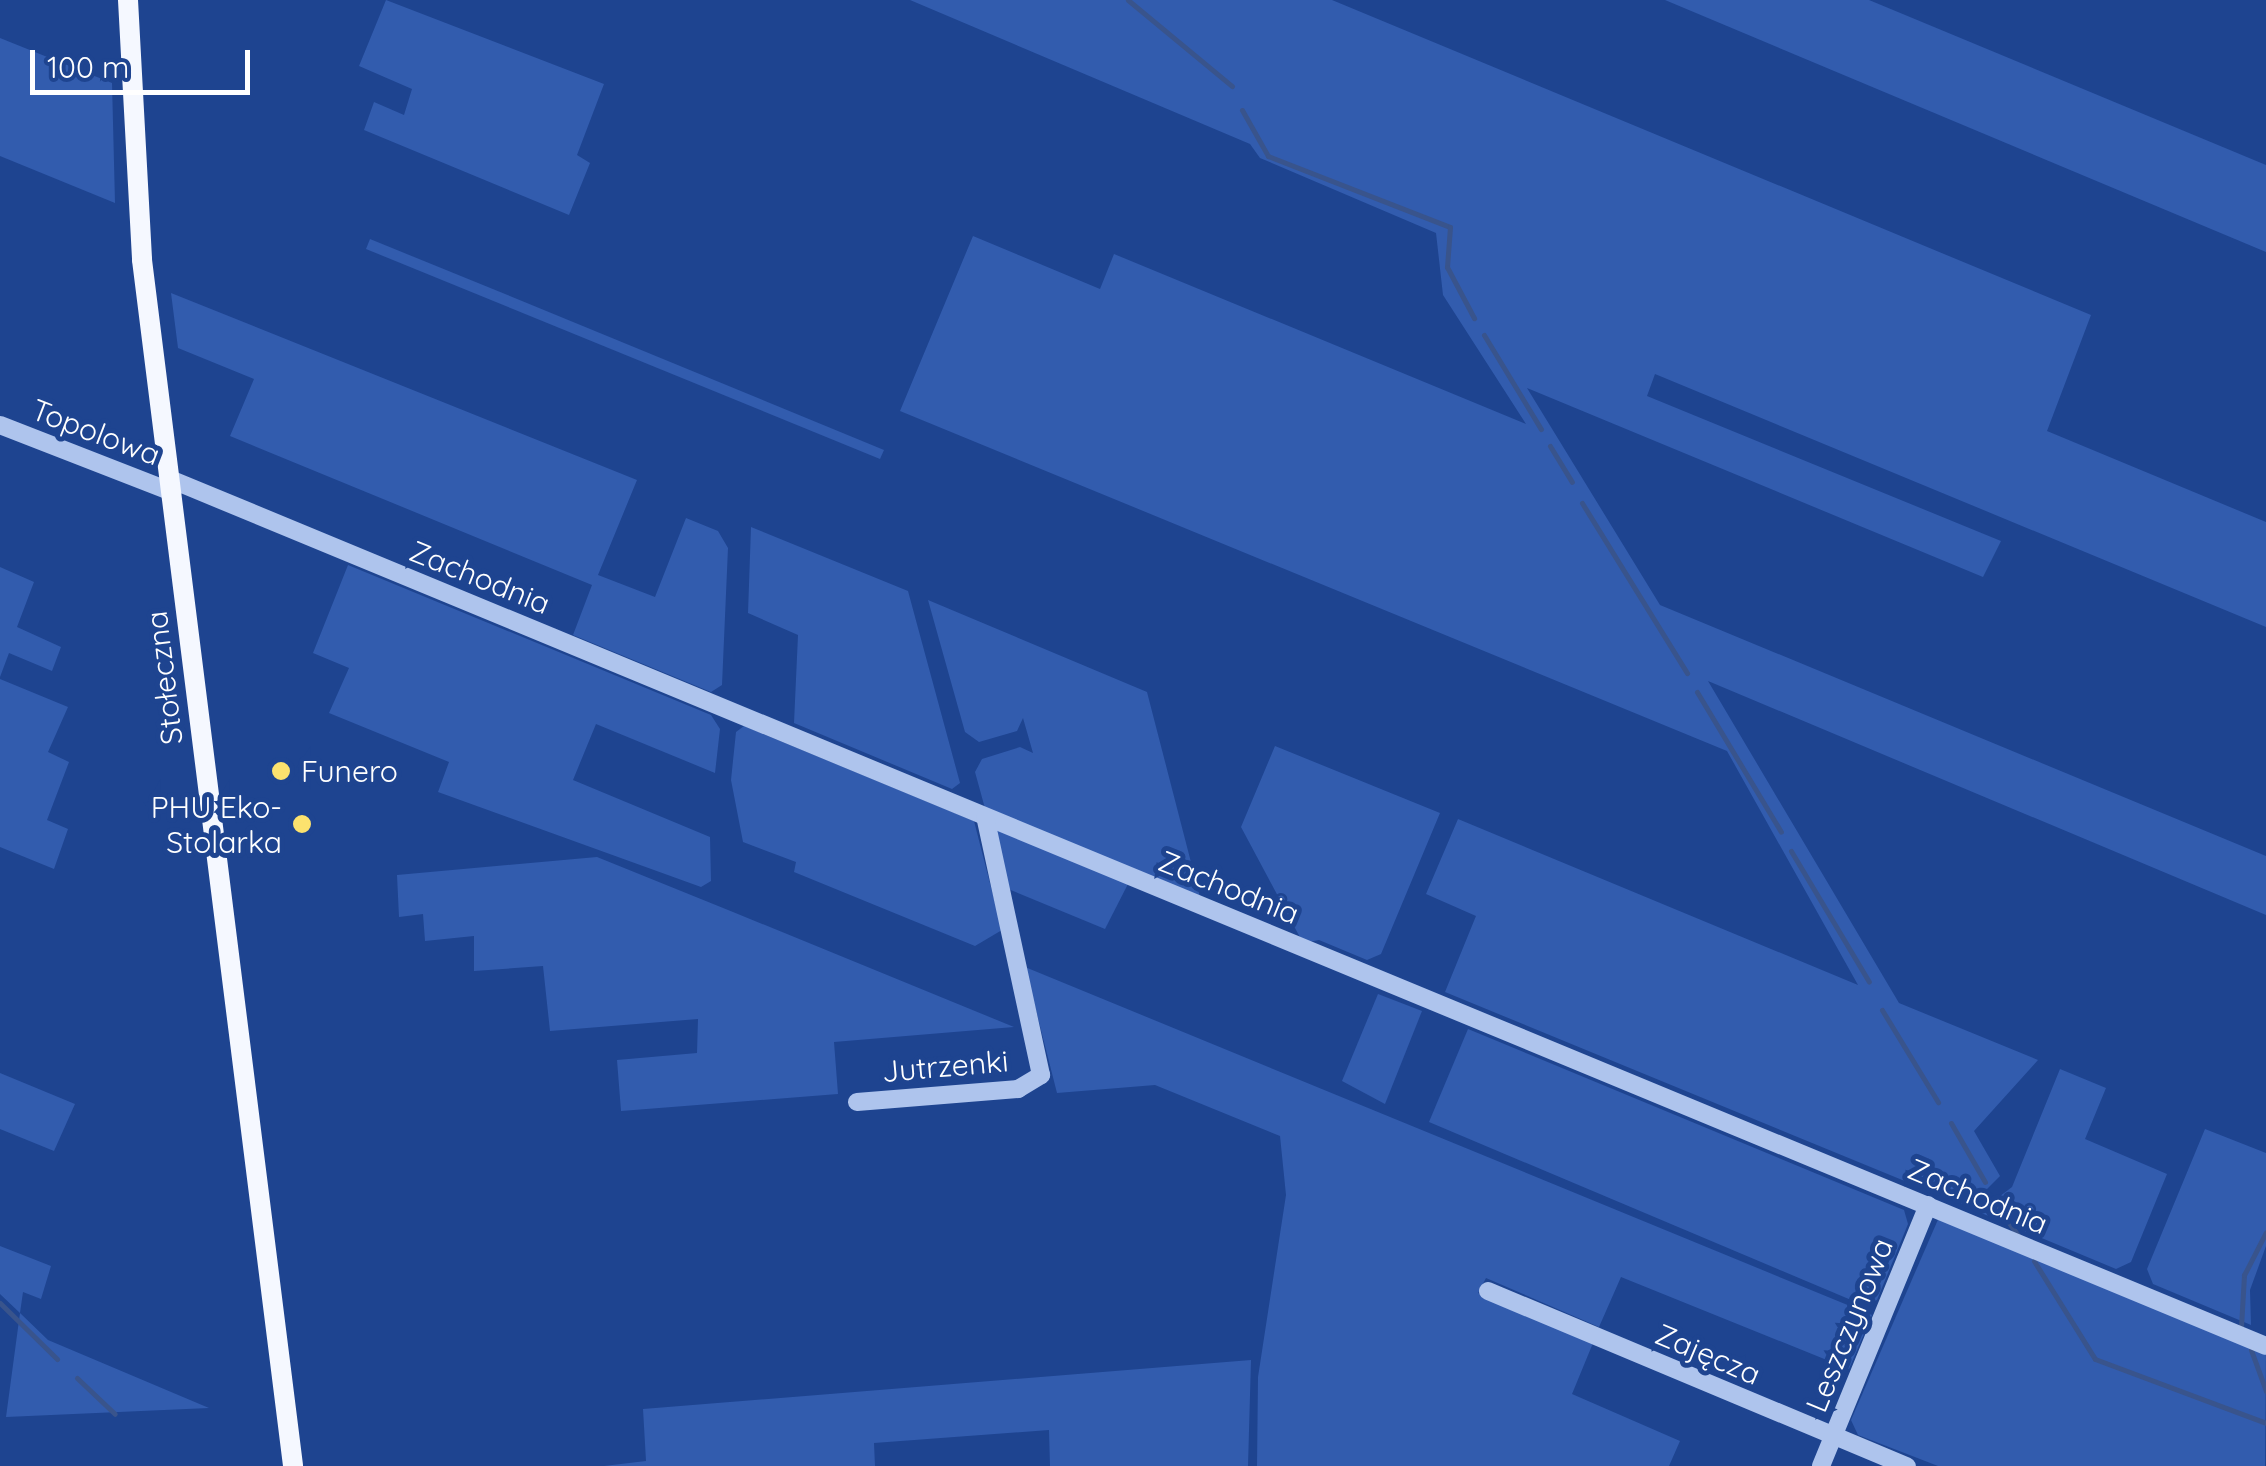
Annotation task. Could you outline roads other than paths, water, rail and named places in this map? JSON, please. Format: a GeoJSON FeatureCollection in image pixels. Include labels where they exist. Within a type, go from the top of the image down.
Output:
{"type":"FeatureCollection","features":[{"type":"Feature","properties":{"kind":"main road","name":"Stołeczna"},"geometry":{"type":"LineString","coordinates":[[128,0],[139,225],[293,1466]]}},
{"type":"Feature","properties":{"kind":"street","name":"Topolowa"},"geometry":{"type":"LineString","coordinates":[[0,425],[171,485]]}},
{"type":"Feature","properties":{"kind":"street","name":"Zachodnia"},"geometry":{"type":"LineString","coordinates":[[171,485],[2266,1346]]}},
{"type":"Feature","properties":{"kind":"street","name":"Jutrzenki"},"geometry":{"type":"LineString","coordinates":[[857,1102],[1036,1082],[1039,1061],[986,817]]}},
{"type":"Feature","properties":{"kind":"street","name":"Leszczynowa"},"geometry":{"type":"LineString","coordinates":[[1821,1466],[1928,1204]]}},
{"type":"Feature","properties":{"kind":"street","name":"Zajęcza"},"geometry":{"type":"LineString","coordinates":[[1488,1291],[1908,1466]]}},
{"type":"Feature","properties":{"kind":"waterway"},"geometry":{"type":"LineString","coordinates":[[1128,0],[1232,86]]}},
{"type":"Feature","properties":{"kind":"waterway"},"geometry":{"type":"LineString","coordinates":[[1242,110],[1268,156],[1450,227],[1447,267],[1474,318]]}},
{"type":"Feature","properties":{"kind":"waterway"},"geometry":{"type":"LineString","coordinates":[[1484,335],[1541,429]]}},
{"type":"Feature","properties":{"kind":"waterway"},"geometry":{"type":"LineString","coordinates":[[1550,446],[1572,482]]}},
{"type":"Feature","properties":{"kind":"waterway"},"geometry":{"type":"LineString","coordinates":[[1582,503],[1687,673]]}},
{"type":"Feature","properties":{"kind":"waterway"},"geometry":{"type":"LineString","coordinates":[[1697,692],[1781,832]]}},
{"type":"Feature","properties":{"kind":"waterway"},"geometry":{"type":"LineString","coordinates":[[1791,851],[1869,982]]}},
{"type":"Feature","properties":{"kind":"waterway"},"geometry":{"type":"LineString","coordinates":[[1882,1010],[1938,1102]]}},
{"type":"Feature","properties":{"kind":"waterway"},"geometry":{"type":"LineString","coordinates":[[1951,1123],[1985,1182]]}},
{"type":"Feature","properties":{"kind":"waterway"},"geometry":{"type":"LineString","coordinates":[[1996,1204],[2018,1236]]}},
{"type":"Feature","properties":{"kind":"waterway"},"geometry":{"type":"LineString","coordinates":[[2241,1327],[2244,1275],[2266,1232]]}},
{"type":"Feature","properties":{"kind":"waterway"},"geometry":{"type":"LineString","coordinates":[[2034,1261],[2095,1359],[2266,1423]]}},
{"type":"Feature","properties":{"kind":"waterway"},"geometry":{"type":"LineString","coordinates":[[0,1303],[57,1359]]}},
{"type":"Feature","properties":{"kind":"waterway"},"geometry":{"type":"LineString","coordinates":[[2251,1350],[2266,1391]]}},
{"type":"Feature","properties":{"kind":"waterway"},"geometry":{"type":"LineString","coordinates":[[77,1378],[115,1414]]}},
{"type":"Feature","properties":{"kind":"place","name":"Funero"},"geometry":{"type":"Point","coordinates":[281,771]}},
{"type":"Feature","properties":{"kind":"place","name":"PHU Eko- Stolarka"},"geometry":{"type":"Point","coordinates":[302,824]}}]}
